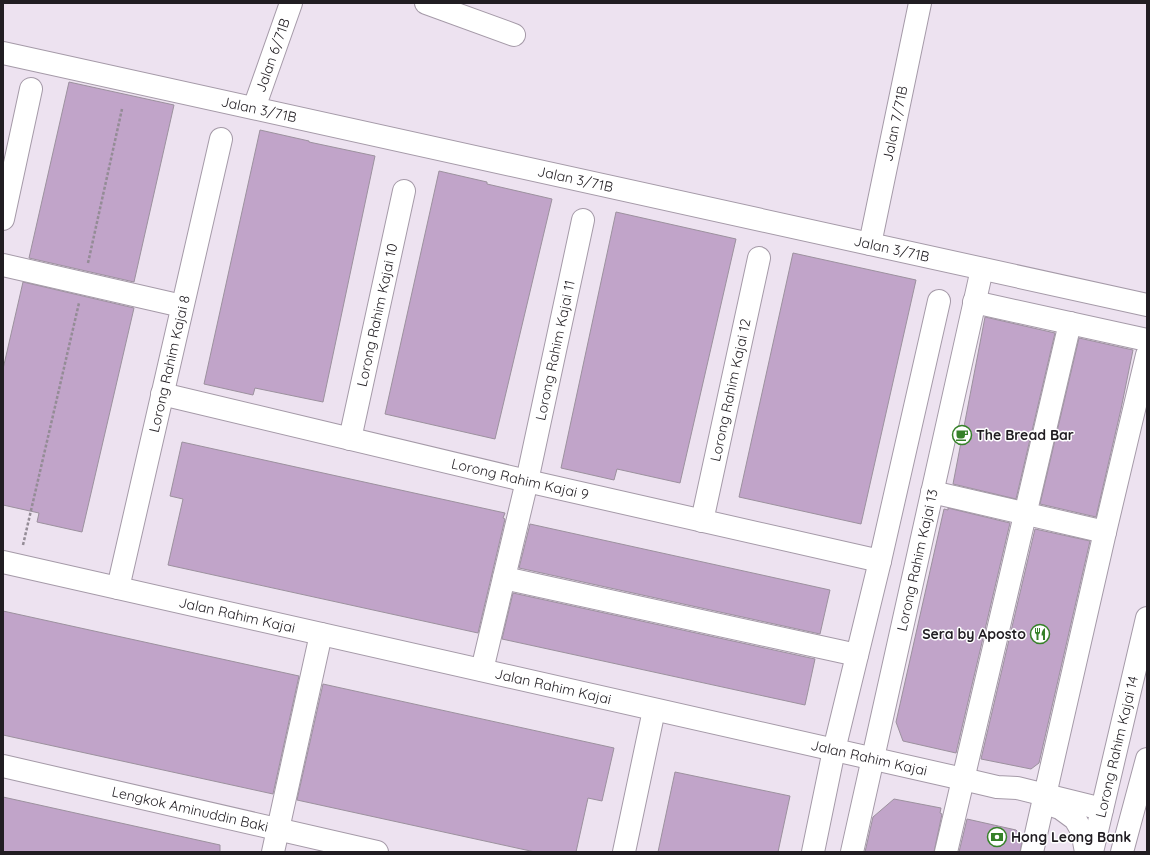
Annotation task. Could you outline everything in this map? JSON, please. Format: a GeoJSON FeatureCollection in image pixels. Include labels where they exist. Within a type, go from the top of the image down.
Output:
{"type":"FeatureCollection","features":[{"type":"Feature","properties":{"kind":"street","name":"Jalan 6/71B"},"geometry":{"type":"LineString","coordinates":[[254,108],[291,3]]}},
{"type":"Feature","properties":{"kind":"street"},"geometry":{"type":"LineString","coordinates":[[426,3],[514,35]]}},
{"type":"Feature","properties":{"kind":"street","name":"Jalan 7/71B"},"geometry":{"type":"LineString","coordinates":[[870,244],[919,3]]}},
{"type":"Feature","properties":{"kind":"street","name":"Jalan 3/71B"},"geometry":{"type":"LineString","coordinates":[[3,53],[1147,305]]}},
{"type":"Feature","properties":{"kind":"street"},"geometry":{"type":"LineString","coordinates":[[3,220],[31,89]]}},
{"type":"Feature","properties":{"kind":"street","name":"Lorong Rahim Kajai 8"},"geometry":{"type":"LineString","coordinates":[[118,588],[221,139]]}},
{"type":"Feature","properties":{"kind":"street","name":"Lorong Rahim Kajai 10"},"geometry":{"type":"LineString","coordinates":[[350,439],[404,191]]}},
{"type":"Feature","properties":{"kind":"street","name":"Lorong Rahim Kajai 11"},"geometry":{"type":"LineString","coordinates":[[482,670],[527,481],[583,220]]}},
{"type":"Feature","properties":{"kind":"street","name":"Lorong Rahim Kajai 12"},"geometry":{"type":"LineString","coordinates":[[702,521],[759,258]]}},
{"type":"Feature","properties":{"kind":"street"},"geometry":{"type":"LineString","coordinates":[[3,265],[182,306]]}},
{"type":"Feature","properties":{"kind":"street","name":"Lorong Rahim Kajai 13"},"geometry":{"type":"LineString","coordinates":[[852,852],[982,269]]}},
{"type":"Feature","properties":{"kind":"street"},"geometry":{"type":"LineString","coordinates":[[813,852],[834,750],[880,561],[939,301]]}},
{"type":"Feature","properties":{"kind":"street"},"geometry":{"type":"LineString","coordinates":[[974,302],[1147,340]]}},
{"type":"Feature","properties":{"kind":"street"},"geometry":{"type":"LineString","coordinates":[[946,852],[1070,323]]}},
{"type":"Feature","properties":{"kind":"street"},"geometry":{"type":"LineString","coordinates":[[1032,852],[1147,355]]}},
{"type":"Feature","properties":{"kind":"street","name":"Lorong Rahim Kajai 9"},"geometry":{"type":"LineString","coordinates":[[162,394],[527,481],[880,561]]}},
{"type":"Feature","properties":{"kind":"street"},"geometry":{"type":"LineString","coordinates":[[932,492],[1105,532]]}},
{"type":"Feature","properties":{"kind":"street","name":"Jalan Rahim Kajai"},"geometry":{"type":"LineString","coordinates":[[11,564],[963,779],[997,787],[1015,795],[1044,799]]}},
{"type":"Feature","properties":{"kind":"street"},"geometry":{"type":"LineString","coordinates":[[504,578],[857,655]]}},
{"type":"Feature","properties":{"kind":"street","name":"Lorong Rahim Kajai 14"},"geometry":{"type":"LineString","coordinates":[[1092,852],[1147,618]]}},
{"type":"Feature","properties":{"kind":"street"},"geometry":{"type":"LineString","coordinates":[[273,852],[321,634]]}},
{"type":"Feature","properties":{"kind":"street"},"geometry":{"type":"LineString","coordinates":[[624,852],[654,710]]}},
{"type":"Feature","properties":{"kind":"street"},"geometry":{"type":"LineString","coordinates":[[1122,852],[1147,759]]}},
{"type":"Feature","properties":{"kind":"street","name":"Lengkok Aminuddin Baki"},"geometry":{"type":"LineString","coordinates":[[3,766],[377,852]]}},
{"type":"Feature","properties":{"kind":"street"},"geometry":{"type":"LineString","coordinates":[[1044,799],[1102,809]]}},
{"type":"Feature","properties":{"kind":"street"},"geometry":{"type":"LineString","coordinates":[[1044,799],[1075,819],[1082,831],[1086,852]]}},
{"type":"Feature","properties":{"kind":"path"},"geometry":{"type":"LineString","coordinates":[[11,564],[83,283],[122,109]]}},
{"type":"Feature","properties":{"kind":"building"},"geometry":{"type":"Polygon","coordinates":[[[69,82],[174,105],[134,282],[29,258],[69,82]]]}},
{"type":"Feature","properties":{"kind":"building"},"geometry":{"type":"Polygon","coordinates":[[[260,130],[375,156],[323,402],[255,388],[253,395],[204,384],[260,130]]]}},
{"type":"Feature","properties":{"kind":"building"},"geometry":{"type":"Polygon","coordinates":[[[439,171],[552,199],[495,439],[385,414],[439,171]]]}},
{"type":"Feature","properties":{"kind":"building"},"geometry":{"type":"Polygon","coordinates":[[[616,212],[736,239],[680,483],[617,469],[614,480],[561,468],[616,212]]]}},
{"type":"Feature","properties":{"kind":"building"},"geometry":{"type":"Polygon","coordinates":[[[793,253],[916,280],[861,524],[739,497],[793,253]]]}},
{"type":"Feature","properties":{"kind":"building"},"geometry":{"type":"Polygon","coordinates":[[[23,282],[134,308],[82,532],[37,522],[39,513],[3,505],[3,369],[23,282]]]}},
{"type":"Feature","properties":{"kind":"building"},"geometry":{"type":"Polygon","coordinates":[[[985,317],[1055,333],[1016,499],[953,484],[985,317]]]}},
{"type":"Feature","properties":{"kind":"building"},"geometry":{"type":"Polygon","coordinates":[[[1079,338],[1133,350],[1096,517],[1040,504],[1079,338]]]}},
{"type":"Feature","properties":{"kind":"building"},"geometry":{"type":"Polygon","coordinates":[[[182,442],[505,513],[503,518],[505,519],[478,633],[168,565],[183,499],[170,496],[182,442]]]}},
{"type":"Feature","properties":{"kind":"building"},"geometry":{"type":"Polygon","coordinates":[[[948,508],[1010,523],[956,753],[903,741],[896,722],[944,509],[948,510],[948,508]]]}},
{"type":"Feature","properties":{"kind":"building"},"geometry":{"type":"Polygon","coordinates":[[[530,524],[830,590],[820,634],[519,568],[530,524]]]}},
{"type":"Feature","properties":{"kind":"building"},"geometry":{"type":"Polygon","coordinates":[[[1035,529],[1090,541],[1039,763],[1031,769],[981,759],[1035,529]]]}},
{"type":"Feature","properties":{"kind":"building"},"geometry":{"type":"Polygon","coordinates":[[[513,593],[815,659],[805,705],[502,639],[513,593]]]}},
{"type":"Feature","properties":{"kind":"building"},"geometry":{"type":"Polygon","coordinates":[[[3,611],[299,676],[273,794],[3,735],[3,611]]]}},
{"type":"Feature","properties":{"kind":"building"},"geometry":{"type":"Polygon","coordinates":[[[323,684],[614,748],[602,801],[588,798],[576,852],[535,852],[297,800],[323,684]]]}},
{"type":"Feature","properties":{"kind":"building"},"geometry":{"type":"Polygon","coordinates":[[[675,772],[790,796],[778,852],[658,852],[675,772]]]}},
{"type":"Feature","properties":{"kind":"building"},"geometry":{"type":"Polygon","coordinates":[[[3,797],[220,845],[220,852],[3,852],[3,797]]]}},
{"type":"Feature","properties":{"kind":"building"},"geometry":{"type":"Polygon","coordinates":[[[894,799],[941,808],[940,813],[942,814],[934,852],[865,852],[873,817],[894,799]]]}},
{"type":"Feature","properties":{"kind":"building"},"geometry":{"type":"Polygon","coordinates":[[[967,819],[1016,830],[1023,837],[1020,852],[959,852],[967,819]]]}},
{"type":"Feature","properties":{"kind":"place","name":"The Bread Bar"},"geometry":{"type":"Point","coordinates":[962,435]}},
{"type":"Feature","properties":{"kind":"place","name":"Sera by Aposto"},"geometry":{"type":"Point","coordinates":[1040,634]}},
{"type":"Feature","properties":{"kind":"place","name":"Hong Leong Bank"},"geometry":{"type":"Point","coordinates":[997,837]}}]}
